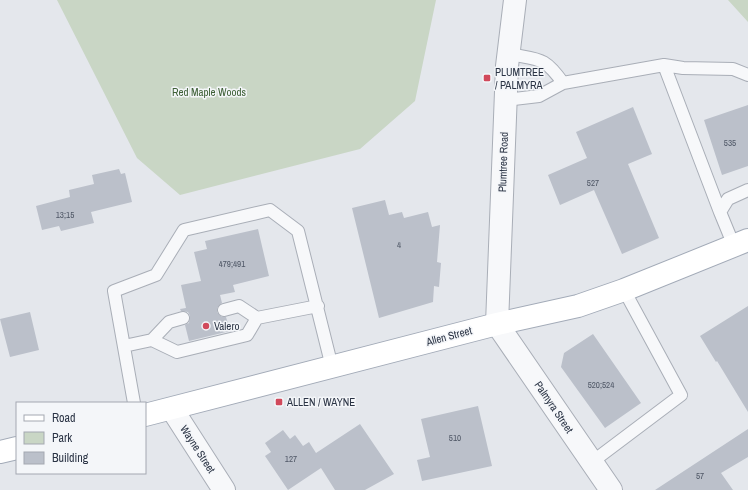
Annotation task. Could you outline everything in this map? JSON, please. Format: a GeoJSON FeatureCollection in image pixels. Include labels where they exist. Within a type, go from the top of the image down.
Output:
{"type":"FeatureCollection","features":[{"type":"Feature","properties":{"kind":"main road","name":"Allen Street"},"geometry":{"type":"LineString","coordinates":[[146,416],[497,324],[578,306],[624,290],[741,243]]}},
{"type":"Feature","properties":{"kind":"main road"},"geometry":{"type":"LineString","coordinates":[[0,452],[16,448]]}},
{"type":"Feature","properties":{"kind":"street","name":"Plumtree Road"},"geometry":{"type":"LineString","coordinates":[[497,324],[508,54],[515,0]]}},
{"type":"Feature","properties":{"kind":"street","name":"Palmyra Street"},"geometry":{"type":"LineString","coordinates":[[497,324],[611,490]]}},
{"type":"Feature","properties":{"kind":"street","name":"Wayne Street"},"geometry":{"type":"LineString","coordinates":[[172,409],[224,490]]}},
{"type":"Feature","properties":{"kind":"lane"},"geometry":{"type":"LineString","coordinates":[[508,54],[541,60],[551,66],[563,83]]}},
{"type":"Feature","properties":{"kind":"lane"},"geometry":{"type":"LineString","coordinates":[[664,65],[720,212],[741,243]]}},
{"type":"Feature","properties":{"kind":"lane"},"geometry":{"type":"LineString","coordinates":[[506,100],[539,96],[563,83],[664,65],[683,68],[734,69],[748,75]]}},
{"type":"Feature","properties":{"kind":"lane"},"geometry":{"type":"LineString","coordinates":[[720,212],[728,199],[748,190]]}},
{"type":"Feature","properties":{"kind":"lane"},"geometry":{"type":"LineString","coordinates":[[134,402],[114,291],[156,275],[184,230],[270,210],[298,231],[318,306],[332,367]]}},
{"type":"Feature","properties":{"kind":"lane"},"geometry":{"type":"LineString","coordinates":[[592,462],[681,395],[624,290]]}},
{"type":"Feature","properties":{"kind":"lane"},"geometry":{"type":"LineString","coordinates":[[224,310],[239,306],[257,318],[318,306]]}},
{"type":"Feature","properties":{"kind":"lane"},"geometry":{"type":"LineString","coordinates":[[124,346],[152,340],[168,322],[183,318]]}},
{"type":"Feature","properties":{"kind":"lane"},"geometry":{"type":"LineString","coordinates":[[152,340],[177,352],[247,335],[257,318]]}},
{"type":"Feature","properties":{"kind":"green space","name":"Red Maple Woods"},"geometry":{"type":"Polygon","coordinates":[[[57,0],[436,0],[415,101],[360,149],[180,195],[137,158],[57,0]]]}},
{"type":"Feature","properties":{"kind":"green space"},"geometry":{"type":"Polygon","coordinates":[[[728,0],[748,0],[748,22],[728,0]]]}},
{"type":"Feature","properties":{"kind":"building"},"geometry":{"type":"Polygon","coordinates":[[[748,105],[748,166],[722,175],[704,120],[748,105]]]}},
{"type":"Feature","properties":{"kind":"building"},"geometry":{"type":"Polygon","coordinates":[[[633,107],[652,154],[628,164],[659,238],[622,254],[594,190],[560,205],[548,175],[587,158],[576,132],[633,107]]]}},
{"type":"Feature","properties":{"kind":"building"},"geometry":{"type":"Polygon","coordinates":[[[119,169],[121,174],[125,173],[132,202],[91,212],[94,223],[61,231],[59,226],[42,230],[36,206],[70,197],[69,190],[94,184],[92,175],[119,169]]]}},
{"type":"Feature","properties":{"kind":"building"},"geometry":{"type":"Polygon","coordinates":[[[385,200],[389,215],[402,212],[404,218],[428,212],[432,227],[440,225],[437,262],[441,263],[439,287],[434,286],[433,302],[379,318],[352,208],[385,200]]]}},
{"type":"Feature","properties":{"kind":"building"},"geometry":{"type":"Polygon","coordinates":[[[258,229],[269,276],[233,285],[235,292],[220,295],[222,303],[217,308],[217,312],[222,317],[226,317],[230,331],[189,341],[185,325],[189,323],[190,316],[188,312],[181,311],[180,309],[186,308],[181,285],[201,281],[194,252],[207,249],[205,241],[258,229]]]}},
{"type":"Feature","properties":{"kind":"building"},"geometry":{"type":"Polygon","coordinates":[[[748,306],[748,412],[700,336],[748,306]]]}},
{"type":"Feature","properties":{"kind":"building"},"geometry":{"type":"Polygon","coordinates":[[[30,312],[39,350],[10,357],[0,319],[30,312]]]}},
{"type":"Feature","properties":{"kind":"building"},"geometry":{"type":"Polygon","coordinates":[[[593,334],[641,403],[605,428],[561,367],[564,353],[593,334]]]}},
{"type":"Feature","properties":{"kind":"building"},"geometry":{"type":"Polygon","coordinates":[[[478,406],[492,466],[422,481],[417,460],[430,457],[421,419],[478,406]]]}},
{"type":"Feature","properties":{"kind":"building"},"geometry":{"type":"Polygon","coordinates":[[[360,424],[394,474],[365,490],[335,490],[321,468],[288,490],[265,456],[271,452],[265,443],[283,430],[290,439],[295,435],[303,446],[309,442],[316,453],[360,424]]]}},
{"type":"Feature","properties":{"kind":"building"},"geometry":{"type":"Polygon","coordinates":[[[748,429],[748,457],[721,473],[733,490],[655,490],[748,429]]]}},
{"type":"Feature","properties":{"kind":"place","name":"PLUMTREE / PALMYRA"},"geometry":{"type":"Point","coordinates":[487,78]}},
{"type":"Feature","properties":{"kind":"place","name":"Valero"},"geometry":{"type":"Point","coordinates":[206,326]}},
{"type":"Feature","properties":{"kind":"place","name":"ALLEN / WAYNE"},"geometry":{"type":"Point","coordinates":[279,402]}}]}
